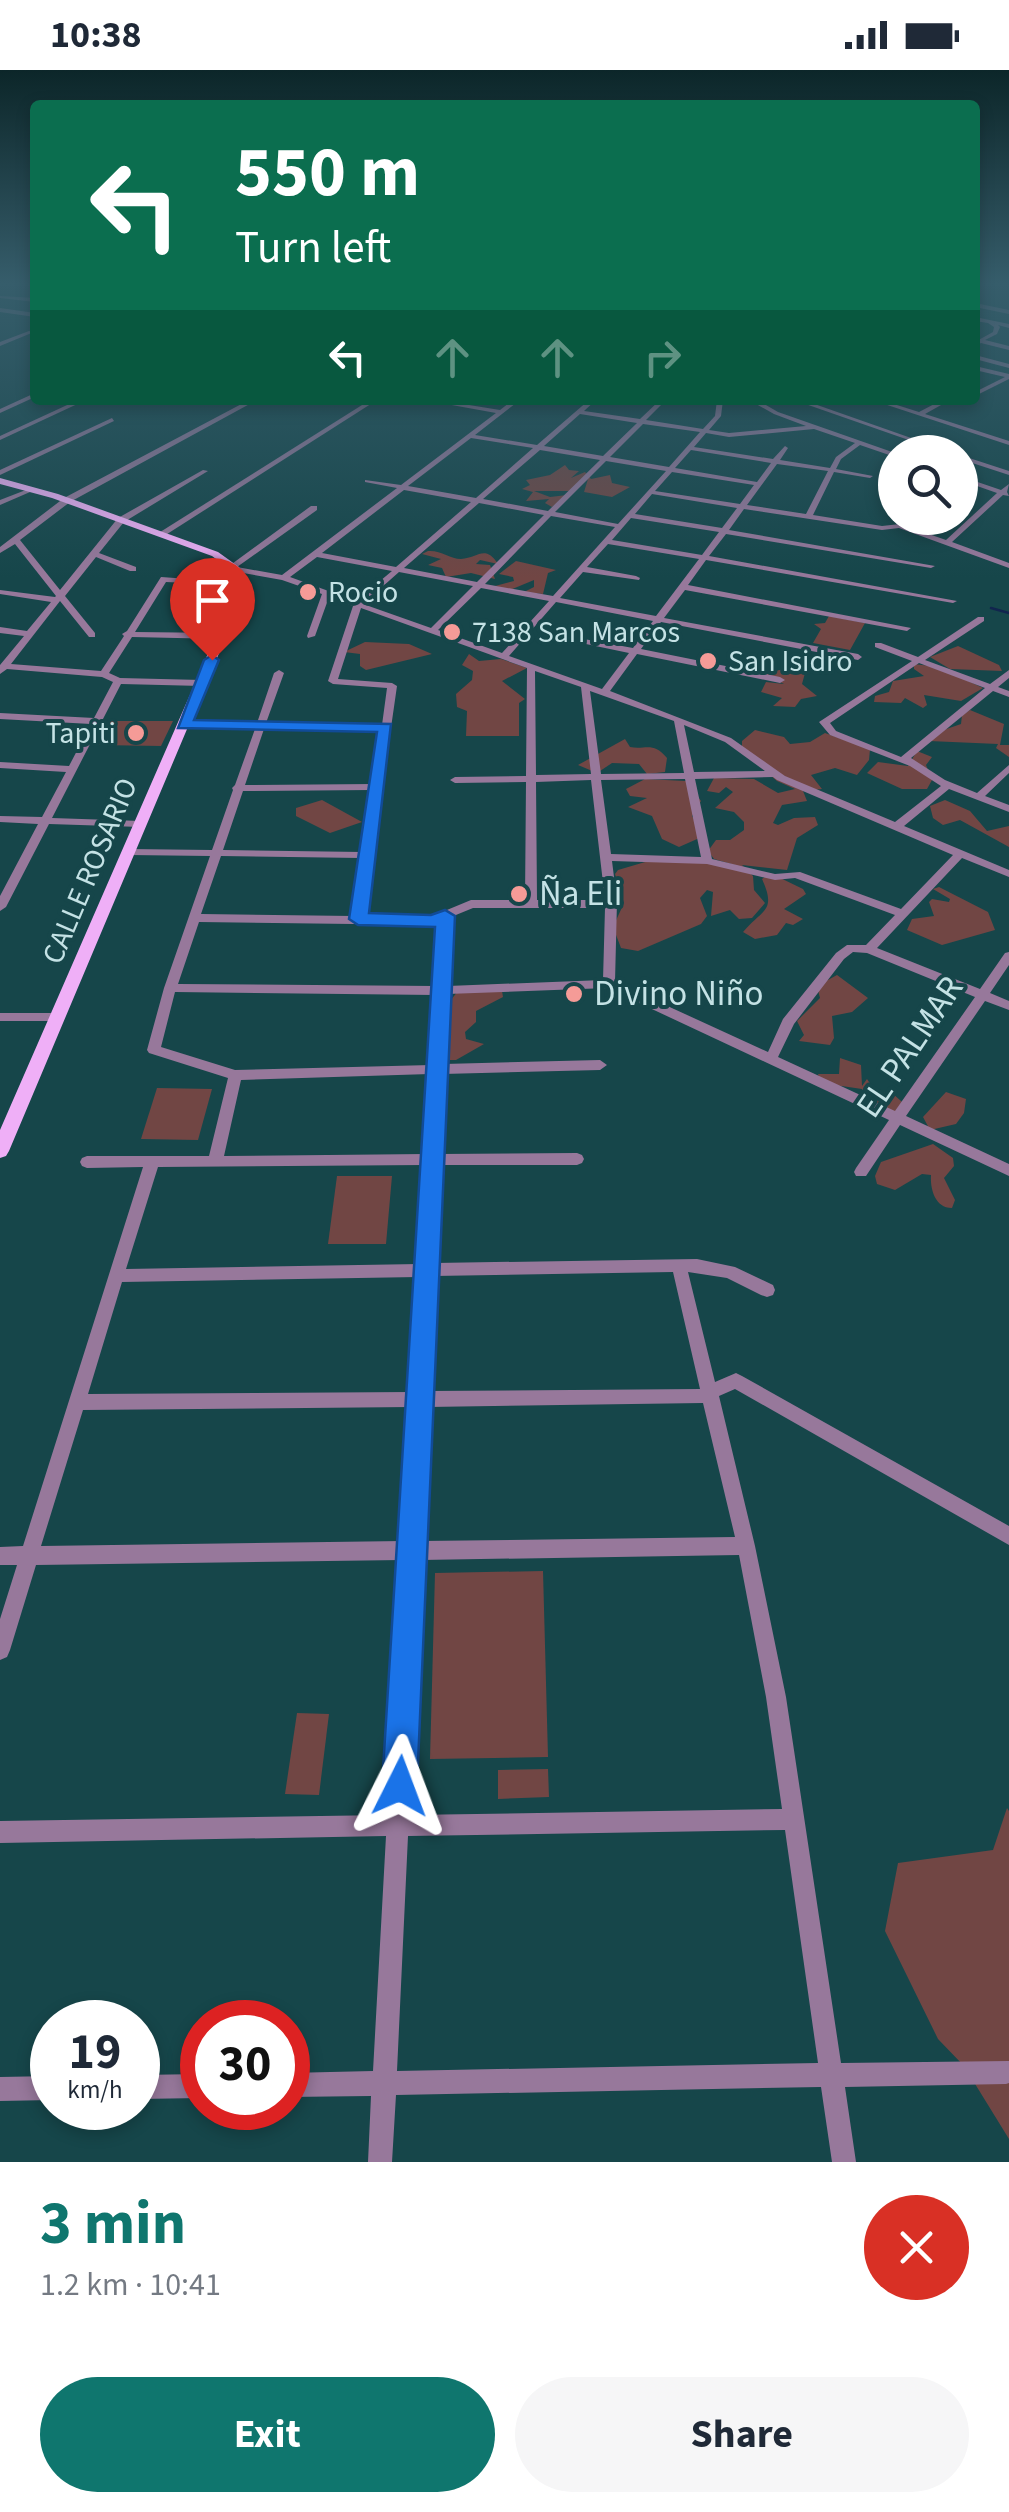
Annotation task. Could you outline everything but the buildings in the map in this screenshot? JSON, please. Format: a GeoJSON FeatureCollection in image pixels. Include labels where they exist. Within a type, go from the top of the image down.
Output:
{"type":"FeatureCollection","features":[{"type":"Feature","properties":{"kind":"main road"},"geometry":{"type":"LineString","coordinates":[[0,481],[68,500],[215,554],[234,567],[242,582],[239,596]]}},
{"type":"Feature","properties":{"kind":"main road","name":"CALLE ROSARIO"},"geometry":{"type":"LineString","coordinates":[[0,1151],[239,596]]}},
{"type":"Feature","properties":{"kind":"street"},"geometry":{"type":"LineString","coordinates":[[0,413],[30,398]]}},
{"type":"Feature","properties":{"kind":"street"},"geometry":{"type":"LineString","coordinates":[[0,438],[72,405]]}},
{"type":"Feature","properties":{"kind":"street"},"geometry":{"type":"LineString","coordinates":[[0,551],[68,500],[245,405]]}},
{"type":"Feature","properties":{"kind":"street"},"geometry":{"type":"LineString","coordinates":[[161,534],[366,405]]}},
{"type":"Feature","properties":{"kind":"street"},"geometry":{"type":"LineString","coordinates":[[458,405],[501,412]]}},
{"type":"Feature","properties":{"kind":"street"},"geometry":{"type":"LineString","coordinates":[[284,578],[510,405]]}},
{"type":"Feature","properties":{"kind":"street"},"geometry":{"type":"LineString","coordinates":[[358,919],[391,686],[333,682],[358,604],[587,405]]}},
{"type":"Feature","properties":{"kind":"street"},"geometry":{"type":"LineString","coordinates":[[433,630],[659,405]]}},
{"type":"Feature","properties":{"kind":"street"},"geometry":{"type":"LineString","coordinates":[[503,657],[718,416],[719,405]]}},
{"type":"Feature","properties":{"kind":"street"},"geometry":{"type":"LineString","coordinates":[[763,405],[878,450]]}},
{"type":"Feature","properties":{"kind":"street"},"geometry":{"type":"LineString","coordinates":[[814,405],[897,435]]}},
{"type":"Feature","properties":{"kind":"street"},"geometry":{"type":"LineString","coordinates":[[890,405],[1009,443]]}},
{"type":"Feature","properties":{"kind":"street"},"geometry":{"type":"LineString","coordinates":[[904,418],[937,405]]}},
{"type":"Feature","properties":{"kind":"street"},"geometry":{"type":"LineString","coordinates":[[579,412],[704,432],[750,435],[813,427]]}},
{"type":"Feature","properties":{"kind":"street"},"geometry":{"type":"LineString","coordinates":[[0,413],[32,423]]}},
{"type":"Feature","properties":{"kind":"street"},"geometry":{"type":"LineString","coordinates":[[0,473],[112,420]]}},
{"type":"Feature","properties":{"kind":"street"},"geometry":{"type":"LineString","coordinates":[[847,439],[890,423]]}},
{"type":"Feature","properties":{"kind":"street"},"geometry":{"type":"LineString","coordinates":[[470,436],[759,484]]}},
{"type":"Feature","properties":{"kind":"street"},"geometry":{"type":"LineString","coordinates":[[808,517],[835,471],[838,458],[859,443]]}},
{"type":"Feature","properties":{"kind":"street"},"geometry":{"type":"LineString","coordinates":[[690,448],[870,476]]}},
{"type":"Feature","properties":{"kind":"street"},"geometry":{"type":"LineString","coordinates":[[604,693],[786,448]]}},
{"type":"Feature","properties":{"kind":"street"},"geometry":{"type":"LineString","coordinates":[[978,463],[1009,474]]}},
{"type":"Feature","properties":{"kind":"street"},"geometry":{"type":"LineString","coordinates":[[3,668],[120,520],[204,470]]}},
{"type":"Feature","properties":{"kind":"street"},"geometry":{"type":"LineString","coordinates":[[367,482],[619,526]]}},
{"type":"Feature","properties":{"kind":"street"},"geometry":{"type":"LineString","coordinates":[[978,483],[1007,491]]}},
{"type":"Feature","properties":{"kind":"street"},"geometry":{"type":"LineString","coordinates":[[0,503],[34,489]]}},
{"type":"Feature","properties":{"kind":"street"},"geometry":{"type":"LineString","coordinates":[[947,543],[1007,491]]}},
{"type":"Feature","properties":{"kind":"street"},"geometry":{"type":"LineString","coordinates":[[650,492],[878,527]]}},
{"type":"Feature","properties":{"kind":"street"},"geometry":{"type":"LineString","coordinates":[[234,567],[314,508]]}},
{"type":"Feature","properties":{"kind":"street"},"geometry":{"type":"LineString","coordinates":[[629,515],[931,566]]}},
{"type":"Feature","properties":{"kind":"street"},"geometry":{"type":"LineString","coordinates":[[926,535],[1009,566]]}},
{"type":"Feature","properties":{"kind":"street"},"geometry":{"type":"LineString","coordinates":[[15,539],[58,598],[92,635]]}},
{"type":"Feature","properties":{"kind":"street"},"geometry":{"type":"LineString","coordinates":[[606,541],[953,601]]}},
{"type":"Feature","properties":{"kind":"street"},"geometry":{"type":"LineString","coordinates":[[93,553],[133,570]]}},
{"type":"Feature","properties":{"kind":"street"},"geometry":{"type":"LineString","coordinates":[[316,554],[858,656]]}},
{"type":"Feature","properties":{"kind":"street"},"geometry":{"type":"LineString","coordinates":[[234,567],[326,592],[678,719],[728,740],[774,774],[1009,874]]}},
{"type":"Feature","properties":{"kind":"street"},"geometry":{"type":"LineString","coordinates":[[582,569],[636,578]]}},
{"type":"Feature","properties":{"kind":"street"},"geometry":{"type":"LineString","coordinates":[[104,674],[126,634],[165,579],[239,596]]}},
{"type":"Feature","properties":{"kind":"street"},"geometry":{"type":"LineString","coordinates":[[684,587],[907,628]]}},
{"type":"Feature","properties":{"kind":"street"},"geometry":{"type":"LineString","coordinates":[[0,592],[58,598]]}},
{"type":"Feature","properties":{"kind":"street"},"geometry":{"type":"LineString","coordinates":[[312,636],[326,592]]}},
{"type":"Feature","properties":{"kind":"street"},"geometry":{"type":"LineString","coordinates":[[980,619],[824,722],[833,733],[1009,809]]}},
{"type":"Feature","properties":{"kind":"street"},"geometry":{"type":"LineString","coordinates":[[0,630],[29,634]]}},
{"type":"Feature","properties":{"kind":"street"},"geometry":{"type":"LineString","coordinates":[[126,634],[222,636]]}},
{"type":"Feature","properties":{"kind":"street"},"geometry":{"type":"LineString","coordinates":[[565,637],[780,680]]}},
{"type":"Feature","properties":{"kind":"street"},"geometry":{"type":"LineString","coordinates":[[878,645],[1009,694]]}},
{"type":"Feature","properties":{"kind":"street"},"geometry":{"type":"LineString","coordinates":[[530,667],[531,904]]}},
{"type":"Feature","properties":{"kind":"street"},"geometry":{"type":"LineString","coordinates":[[3,668],[104,674],[118,681],[202,683]]}},
{"type":"Feature","properties":{"kind":"street"},"geometry":{"type":"LineString","coordinates":[[908,763],[908,753],[1009,673]]}},
{"type":"Feature","properties":{"kind":"street"},"geometry":{"type":"LineString","coordinates":[[279,674],[257,726],[193,918],[154,1050],[235,1074],[600,1065]]}},
{"type":"Feature","properties":{"kind":"street"},"geometry":{"type":"LineString","coordinates":[[0,907],[118,681]]}},
{"type":"Feature","properties":{"kind":"street"},"geometry":{"type":"LineString","coordinates":[[585,686],[610,904],[610,984]]}},
{"type":"Feature","properties":{"kind":"street"},"geometry":{"type":"LineString","coordinates":[[0,716],[97,721]]}},
{"type":"Feature","properties":{"kind":"street"},"geometry":{"type":"LineString","coordinates":[[678,719],[707,861]]}},
{"type":"Feature","properties":{"kind":"street"},"geometry":{"type":"LineString","coordinates":[[184,725],[386,728]]}},
{"type":"Feature","properties":{"kind":"street"},"geometry":{"type":"LineString","coordinates":[[0,765],[72,769]]}},
{"type":"Feature","properties":{"kind":"street"},"geometry":{"type":"LineString","coordinates":[[979,796],[1009,768]]}},
{"type":"Feature","properties":{"kind":"street"},"geometry":{"type":"LineString","coordinates":[[455,780],[774,774]]}},
{"type":"Feature","properties":{"kind":"street"},"geometry":{"type":"LineString","coordinates":[[898,825],[948,785]]}},
{"type":"Feature","properties":{"kind":"street"},"geometry":{"type":"LineString","coordinates":[[237,788],[377,787]]}},
{"type":"Feature","properties":{"kind":"street"},"geometry":{"type":"LineString","coordinates":[[0,819],[141,824]]}},
{"type":"Feature","properties":{"kind":"street"},"geometry":{"type":"LineString","coordinates":[[128,852],[366,855]]}},
{"type":"Feature","properties":{"kind":"street"},"geometry":{"type":"LineString","coordinates":[[869,949],[960,854]]}},
{"type":"Feature","properties":{"kind":"street"},"geometry":{"type":"LineString","coordinates":[[605,857],[707,861],[768,876],[802,876],[902,914]]}},
{"type":"Feature","properties":{"kind":"street"},"geometry":{"type":"LineString","coordinates":[[0,880],[14,880]]}},
{"type":"Feature","properties":{"kind":"street"},"geometry":{"type":"LineString","coordinates":[[193,918],[432,921],[470,904],[610,904]]}},
{"type":"Feature","properties":{"kind":"street"},"geometry":{"type":"LineString","coordinates":[[380,2162],[445,916]]}},
{"type":"Feature","properties":{"kind":"street"},"geometry":{"type":"LineString","coordinates":[[770,1060],[788,1022],[840,956],[852,948],[869,949],[1009,1006]]}},
{"type":"Feature","properties":{"kind":"street","name":"EL PALMAR"},"geometry":{"type":"LineString","coordinates":[[861,1172],[1009,956]]}},
{"type":"Feature","properties":{"kind":"street"},"geometry":{"type":"LineString","coordinates":[[170,988],[442,990],[610,984],[1009,1170]]}},
{"type":"Feature","properties":{"kind":"street"},"geometry":{"type":"LineString","coordinates":[[0,1017],[58,1017]]}},
{"type":"Feature","properties":{"kind":"street"},"geometry":{"type":"LineString","coordinates":[[215,1162],[235,1074]]}},
{"type":"Feature","properties":{"kind":"street"},"geometry":{"type":"LineString","coordinates":[[88,1162],[578,1160]]}},
{"type":"Feature","properties":{"kind":"street"},"geometry":{"type":"LineString","coordinates":[[0,1650],[152,1162]]}},
{"type":"Feature","properties":{"kind":"street"},"geometry":{"type":"LineString","coordinates":[[116,1276],[679,1266],[718,1268],[767,1290]]}},
{"type":"Feature","properties":{"kind":"street"},"geometry":{"type":"LineString","coordinates":[[679,1266],[746,1546],[794,1819],[844,2162]]}},
{"type":"Feature","properties":{"kind":"street"},"geometry":{"type":"LineString","coordinates":[[77,1402],[699,1398],[728,1381],[747,1385],[1009,1536]]}},
{"type":"Feature","properties":{"kind":"street"},"geometry":{"type":"LineString","coordinates":[[0,1556],[412,1554],[746,1546]]}},
{"type":"Feature","properties":{"kind":"street"},"geometry":{"type":"LineString","coordinates":[[0,1832],[794,1819]]}},
{"type":"Feature","properties":{"kind":"street"},"geometry":{"type":"LineString","coordinates":[[310,2084],[1006,2072]]}},
{"type":"Feature","properties":{"kind":"street"},"geometry":{"type":"LineString","coordinates":[[0,2089],[30,2088]]}},
{"type":"Feature","properties":{"kind":"shaded area"},"geometry":{"type":"Polygon","coordinates":[[[565,465],[569,470],[579,471],[571,478],[585,472],[591,479],[610,475],[612,483],[630,487],[612,497],[584,492],[588,479],[575,491],[534,491],[550,497],[567,495],[552,507],[545,503],[549,499],[526,501],[533,492],[522,489],[530,485],[526,480],[550,475],[565,465]]]}},
{"type":"Feature","properties":{"kind":"shaded area"},"geometry":{"type":"Polygon","coordinates":[[[428,551],[461,559],[485,553],[498,564],[480,560],[476,564],[490,565],[495,579],[471,573],[446,577],[442,568],[428,565],[441,559],[422,554],[428,551]]]}},
{"type":"Feature","properties":{"kind":"shaded area"},"geometry":{"type":"Polygon","coordinates":[[[516,561],[556,570],[548,573],[543,594],[524,592],[534,587],[534,580],[510,590],[495,586],[514,581],[513,577],[499,574],[516,561]]]}},
{"type":"Feature","properties":{"kind":"shaded area"},"geometry":{"type":"Polygon","coordinates":[[[829,616],[865,623],[850,650],[813,643],[821,629],[814,624],[825,623],[829,616]]]}},
{"type":"Feature","properties":{"kind":"shaded area"},"geometry":{"type":"Polygon","coordinates":[[[365,642],[409,644],[432,654],[366,670],[360,666],[360,654],[344,652],[365,642]]]}},
{"type":"Feature","properties":{"kind":"shaded area"},"geometry":{"type":"Polygon","coordinates":[[[958,646],[999,665],[1002,671],[950,669],[930,657],[958,646]]]}},
{"type":"Feature","properties":{"kind":"shaded area"},"geometry":{"type":"Polygon","coordinates":[[[469,654],[479,661],[501,659],[527,668],[502,681],[525,699],[519,703],[519,736],[466,736],[467,711],[457,707],[456,694],[472,680],[473,671],[462,665],[469,654]]]}},
{"type":"Feature","properties":{"kind":"shaded area"},"geometry":{"type":"Polygon","coordinates":[[[914,664],[938,667],[983,688],[961,701],[924,695],[927,705],[923,708],[905,698],[901,703],[874,702],[875,696],[889,692],[893,681],[924,676],[914,669],[914,664]]]}},
{"type":"Feature","properties":{"kind":"shaded area"},"geometry":{"type":"Polygon","coordinates":[[[794,666],[805,673],[802,684],[817,696],[801,699],[795,707],[773,706],[782,698],[761,692],[766,682],[784,684],[765,674],[794,666]]]}},
{"type":"Feature","properties":{"kind":"shaded area"},"geometry":{"type":"Polygon","coordinates":[[[970,710],[1004,724],[1000,745],[1009,745],[1009,757],[996,748],[998,744],[929,741],[932,734],[961,724],[962,715],[970,710]]]}},
{"type":"Feature","properties":{"kind":"shaded area","name":"Tapiti"},"geometry":{"type":"Polygon","coordinates":[[[111,721],[173,721],[161,746],[98,745],[111,721]]]}},
{"type":"Feature","properties":{"kind":"shaded area"},"geometry":{"type":"Polygon","coordinates":[[[755,730],[784,737],[790,744],[810,742],[825,733],[870,749],[869,760],[857,775],[835,768],[811,775],[822,789],[803,791],[807,801],[782,805],[773,823],[815,817],[818,825],[797,838],[787,870],[742,865],[753,876],[754,890],[765,903],[752,918],[739,919],[730,910],[711,916],[713,892],[707,890],[700,898],[707,916],[701,924],[638,951],[621,948],[613,927],[624,903],[615,874],[618,870],[652,860],[735,865],[714,859],[708,851],[716,840],[730,840],[744,830],[744,822],[734,812],[715,808],[733,792],[726,787],[719,793],[707,791],[714,778],[754,779],[778,793],[795,789],[777,781],[742,751],[742,741],[755,730]]]}},
{"type":"Feature","properties":{"kind":"shaded area"},"geometry":{"type":"Polygon","coordinates":[[[625,739],[630,747],[653,748],[662,753],[667,758],[665,772],[647,774],[639,764],[612,763],[597,773],[578,765],[625,739]]]}},
{"type":"Feature","properties":{"kind":"shaded area"},"geometry":{"type":"Polygon","coordinates":[[[917,751],[932,757],[926,765],[932,780],[927,789],[902,789],[867,773],[878,762],[908,766],[917,751]]]}},
{"type":"Feature","properties":{"kind":"shaded area"},"geometry":{"type":"Polygon","coordinates":[[[645,779],[686,781],[701,801],[692,816],[704,836],[679,847],[662,839],[652,816],[628,807],[647,798],[630,796],[626,789],[645,779]]]}},
{"type":"Feature","properties":{"kind":"shaded area"},"geometry":{"type":"Polygon","coordinates":[[[322,800],[362,822],[330,833],[296,816],[296,808],[322,800]]]}},
{"type":"Feature","properties":{"kind":"shaded area"},"geometry":{"type":"Polygon","coordinates":[[[945,800],[970,811],[987,831],[1009,826],[1009,847],[960,820],[943,825],[933,818],[930,806],[945,800]]]}},
{"type":"Feature","properties":{"kind":"shaded area"},"geometry":{"type":"Polygon","coordinates":[[[770,873],[803,889],[806,894],[784,909],[803,919],[793,925],[786,923],[777,935],[755,939],[743,932],[768,904],[762,879],[770,873]]]}},
{"type":"Feature","properties":{"kind":"shaded area"},"geometry":{"type":"Polygon","coordinates":[[[939,887],[988,912],[995,930],[942,945],[907,930],[912,919],[934,916],[929,902],[932,899],[949,902],[933,889],[939,887]]]}},
{"type":"Feature","properties":{"kind":"shaded area"},"geometry":{"type":"Polygon","coordinates":[[[837,975],[868,998],[852,1012],[832,1016],[834,1038],[830,1045],[799,1041],[804,1035],[797,1021],[820,998],[817,986],[837,975]]]}},
{"type":"Feature","properties":{"kind":"shaded area"},"geometry":{"type":"Polygon","coordinates":[[[458,991],[502,991],[503,997],[476,1011],[476,1022],[465,1032],[466,1039],[484,1044],[456,1060],[447,1060],[450,1001],[458,991]]]}},
{"type":"Feature","properties":{"kind":"shaded area"},"geometry":{"type":"Polygon","coordinates":[[[840,1058],[861,1065],[862,1086],[867,1079],[875,1091],[893,1094],[909,1108],[882,1115],[864,1108],[862,1089],[821,1083],[818,1074],[839,1074],[840,1058]]]}},
{"type":"Feature","properties":{"kind":"shaded area"},"geometry":{"type":"Polygon","coordinates":[[[157,1088],[212,1089],[198,1140],[141,1139],[157,1088]]]}},
{"type":"Feature","properties":{"kind":"shaded area"},"geometry":{"type":"Polygon","coordinates":[[[946,1092],[966,1099],[964,1113],[956,1124],[930,1130],[923,1117],[946,1092]]]}},
{"type":"Feature","properties":{"kind":"shaded area"},"geometry":{"type":"Polygon","coordinates":[[[933,1144],[953,1158],[954,1166],[944,1178],[955,1200],[952,1208],[941,1205],[935,1197],[931,1175],[922,1174],[895,1190],[877,1184],[875,1176],[881,1162],[933,1144]]]}},
{"type":"Feature","properties":{"kind":"shaded area"},"geometry":{"type":"Polygon","coordinates":[[[337,1176],[392,1176],[386,1244],[328,1244],[337,1176]]]}},
{"type":"Feature","properties":{"kind":"shaded area"},"geometry":{"type":"Polygon","coordinates":[[[543,1571],[548,1757],[430,1759],[435,1573],[543,1571]]]}},
{"type":"Feature","properties":{"kind":"shaded area"},"geometry":{"type":"Polygon","coordinates":[[[297,1713],[329,1714],[319,1795],[285,1794],[297,1713]]]}},
{"type":"Feature","properties":{"kind":"shaded area"},"geometry":{"type":"Polygon","coordinates":[[[548,1769],[549,1797],[498,1799],[498,1770],[548,1769]]]}},
{"type":"Feature","properties":{"kind":"shaded area"},"geometry":{"type":"Polygon","coordinates":[[[1007,1808],[1009,2139],[964,2066],[938,2039],[885,1931],[898,1863],[993,1850],[1007,1808]]]}},
{"type":"Feature","properties":{"kind":"waterway"},"geometry":{"type":"LineString","coordinates":[[991,608],[1009,613]]}},
{"type":"Feature","properties":{"kind":"place","name":"Rocio"},"geometry":{"type":"Point","coordinates":[308,592]}},
{"type":"Feature","properties":{"kind":"place","name":"7138 San Marcos"},"geometry":{"type":"Point","coordinates":[452,632]}},
{"type":"Feature","properties":{"kind":"place","name":"San Isidro"},"geometry":{"type":"Point","coordinates":[708,661]}},
{"type":"Feature","properties":{"kind":"place","name":"Tapiti"},"geometry":{"type":"Point","coordinates":[136,733]}},
{"type":"Feature","properties":{"kind":"place","name":"Ña Eli"},"geometry":{"type":"Point","coordinates":[519,894]}},
{"type":"Feature","properties":{"kind":"place","name":"Divino Niño"},"geometry":{"type":"Point","coordinates":[574,994]}},
{"type":"Feature","properties":{"kind":"route"},"geometry":{"type":"LineString","coordinates":[[212,660],[184,725],[386,728],[358,919],[432,921],[445,916],[400,1786]]}}]}
